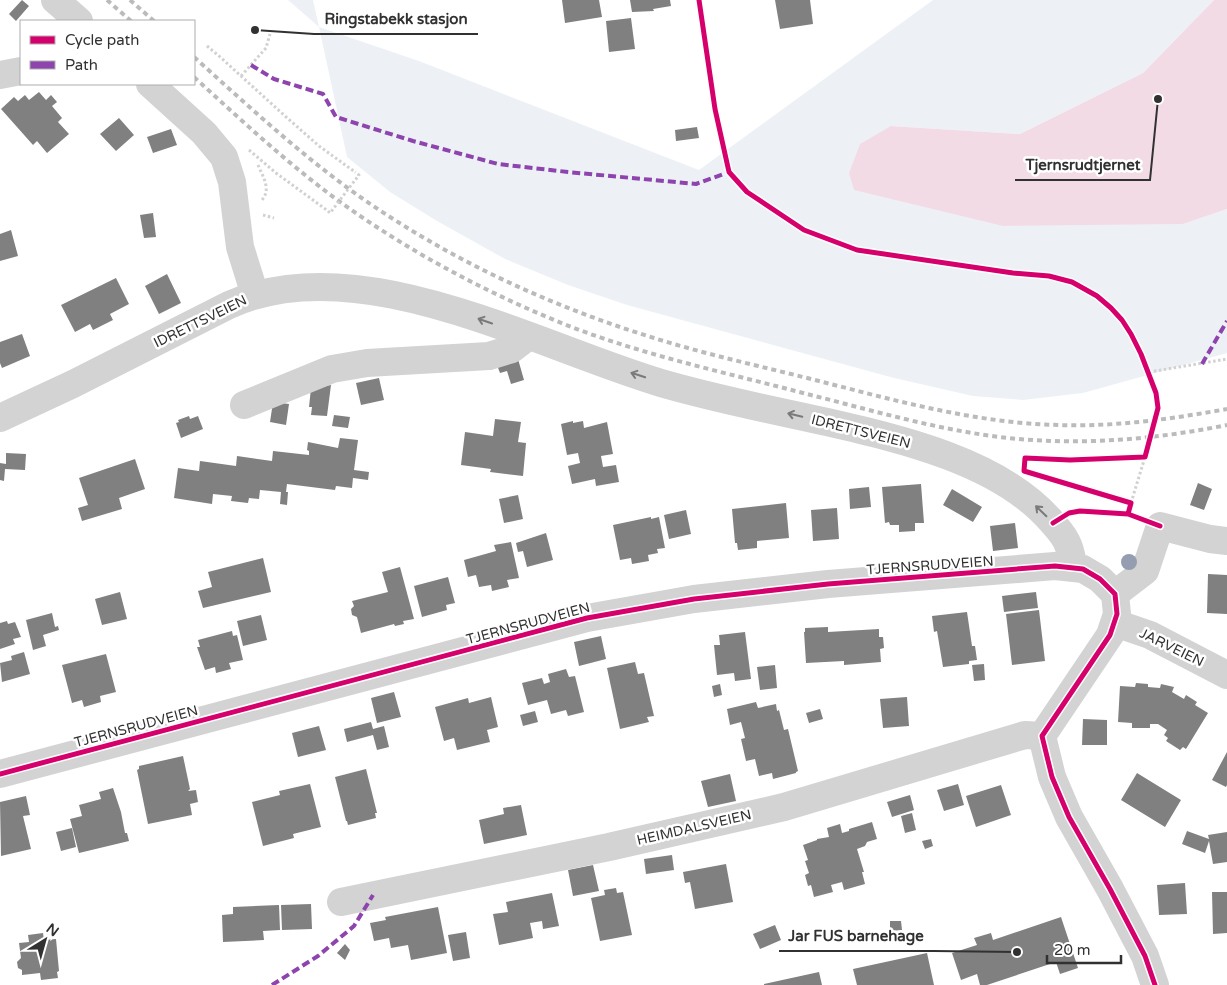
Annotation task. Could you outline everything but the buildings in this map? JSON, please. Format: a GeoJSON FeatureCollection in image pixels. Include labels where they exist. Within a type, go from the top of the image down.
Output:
{"type":"FeatureCollection","features":[{"type":"Feature","properties":{"kind":"street"},"geometry":{"type":"LineString","coordinates":[[55,0],[78,20]]}},
{"type":"Feature","properties":{"kind":"street"},"geometry":{"type":"LineString","coordinates":[[0,75],[20,71]]}},
{"type":"Feature","properties":{"kind":"street"},"geometry":{"type":"LineString","coordinates":[[151,85],[204,133],[224,157],[232,182],[240,248],[255,295]]}},
{"type":"Feature","properties":{"kind":"street","name":"IDRETTSVEIEN"},"geometry":{"type":"LineString","coordinates":[[0,418],[73,384],[229,305],[255,295],[278,290],[322,287],[374,291],[440,305],[608,366],[662,383],[889,437],[941,452],[984,472],[1035,505],[1053,523],[1068,543],[1074,567]]}},
{"type":"Feature","properties":{"kind":"street"},"geometry":{"type":"LineString","coordinates":[[244,405],[332,369],[367,362],[489,356],[512,349],[529,336]]}},
{"type":"Feature","properties":{"kind":"street"},"geometry":{"type":"LineString","coordinates":[[1114,594],[1145,571],[1160,526],[1192,535],[1227,541]]}},
{"type":"Feature","properties":{"kind":"street","name":"TJERNSRUDVEIEN"},"geometry":{"type":"LineString","coordinates":[[0,774],[587,618],[694,599],[828,584],[1055,566],[1074,567]]}},
{"type":"Feature","properties":{"kind":"street"},"geometry":{"type":"LineString","coordinates":[[1074,567],[1094,574],[1114,594],[1117,605],[1115,623],[1110,634],[1042,736],[1052,777],[1069,817],[1145,956],[1155,985]]}},
{"type":"Feature","properties":{"kind":"street","name":"JARVEIEN"},"geometry":{"type":"LineString","coordinates":[[1115,623],[1150,634],[1227,675]]}},
{"type":"Feature","properties":{"kind":"street","name":"HEIMDALSVEIEN"},"geometry":{"type":"LineString","coordinates":[[341,902],[609,847],[784,807],[1025,735],[1042,736]]}},
{"type":"Feature","properties":{"kind":"path"},"geometry":{"type":"LineString","coordinates":[[241,76],[266,48],[270,34]]}},
{"type":"Feature","properties":{"kind":"path"},"geometry":{"type":"LineString","coordinates":[[207,46],[319,146],[359,175],[330,213],[243,146]]}},
{"type":"Feature","properties":{"kind":"path"},"geometry":{"type":"LineString","coordinates":[[258,165],[267,186],[264,198],[259,202]]}},
{"type":"Feature","properties":{"kind":"path"},"geometry":{"type":"LineString","coordinates":[[1148,372],[1227,359]]}},
{"type":"Feature","properties":{"kind":"path"},"geometry":{"type":"LineString","coordinates":[[1145,363],[1151,379]]}},
{"type":"Feature","properties":{"kind":"path"},"geometry":{"type":"LineString","coordinates":[[1122,500],[1130,506],[1148,450]]}},
{"type":"Feature","properties":{"kind":"path"},"geometry":{"type":"LineString","coordinates":[[1136,457],[1146,457]]}},
{"type":"Feature","properties":{"kind":"shaded area"},"geometry":{"type":"Polygon","coordinates":[[[288,0],[313,0],[319,27],[288,0]]]}},
{"type":"Feature","properties":{"kind":"shaded area"},"geometry":{"type":"Polygon","coordinates":[[[933,0],[1214,0],[1143,73],[1020,134],[891,126],[1183,224],[1227,209],[1227,353],[1083,393],[1023,400],[973,396],[894,378],[627,305],[568,285],[505,259],[437,221],[390,192],[347,157],[319,27],[419,61],[699,170],[933,0]]]}},
{"type":"Feature","properties":{"kind":"shaded area"},"geometry":{"type":"Polygon","coordinates":[[[1214,0],[1227,0],[1227,209],[1183,224],[1003,226],[854,190],[849,173],[860,144],[891,126],[1020,134],[1143,73],[1214,0]]]}},
{"type":"Feature","properties":{"kind":"railway"},"geometry":{"type":"LineString","coordinates":[[107,0],[130,20]]}},
{"type":"Feature","properties":{"kind":"railway"},"geometry":{"type":"LineString","coordinates":[[130,0],[153,20]]}},
{"type":"Feature","properties":{"kind":"railway"},"geometry":{"type":"LineString","coordinates":[[195,58],[312,160],[361,198],[418,235],[516,286],[619,327],[695,350],[878,396],[937,410],[997,420],[1058,425],[1101,425],[1164,419],[1227,409]]}},
{"type":"Feature","properties":{"kind":"railway"},"geometry":{"type":"LineString","coordinates":[[195,78],[299,170],[336,199],[392,237],[481,287],[543,315],[602,338],[688,364],[871,411],[939,427],[985,435],[1046,441],[1106,441],[1167,435],[1227,425]]}},
{"type":"Feature","properties":{"kind":"marked path"},"geometry":{"type":"LineString","coordinates":[[251,65],[274,79],[323,94],[336,117],[413,141],[498,164],[696,184],[729,172]]}},
{"type":"Feature","properties":{"kind":"marked path"},"geometry":{"type":"LineString","coordinates":[[1202,364],[1227,321]]}},
{"type":"Feature","properties":{"kind":"marked path"},"geometry":{"type":"LineString","coordinates":[[272,985],[318,956],[354,926],[373,895]]}},
{"type":"Feature","properties":{"kind":"cycle path"},"geometry":{"type":"LineString","coordinates":[[699,0],[715,109],[729,172],[747,192],[804,230],[857,250],[1013,273],[1049,276],[1072,282],[1097,296],[1122,320],[1141,354],[1156,393],[1158,408],[1145,457],[1070,460],[1025,458],[1024,471],[1131,503],[1128,514]]}},
{"type":"Feature","properties":{"kind":"cycle path"},"geometry":{"type":"LineString","coordinates":[[1053,523],[1069,513],[1080,511],[1128,514],[1160,526]]}},
{"type":"Feature","properties":{"kind":"cycle path"},"geometry":{"type":"LineString","coordinates":[[0,774],[587,618],[694,599],[828,584],[1055,566],[1083,569],[1100,579],[1115,594],[1117,614],[1110,635],[1042,736],[1052,777],[1069,817],[1145,956],[1155,985]]}},
{"type":"Feature","properties":{"kind":"place","name":"Ringstabekk stasjon"},"geometry":{"type":"Point","coordinates":[255,30]}},
{"type":"Feature","properties":{"kind":"place","name":"Tjernsrudtjernet"},"geometry":{"type":"Point","coordinates":[1158,99]}},
{"type":"Feature","properties":{"kind":"place","name":"Jar FUS barnehage"},"geometry":{"type":"Point","coordinates":[1017,952]}}]}
